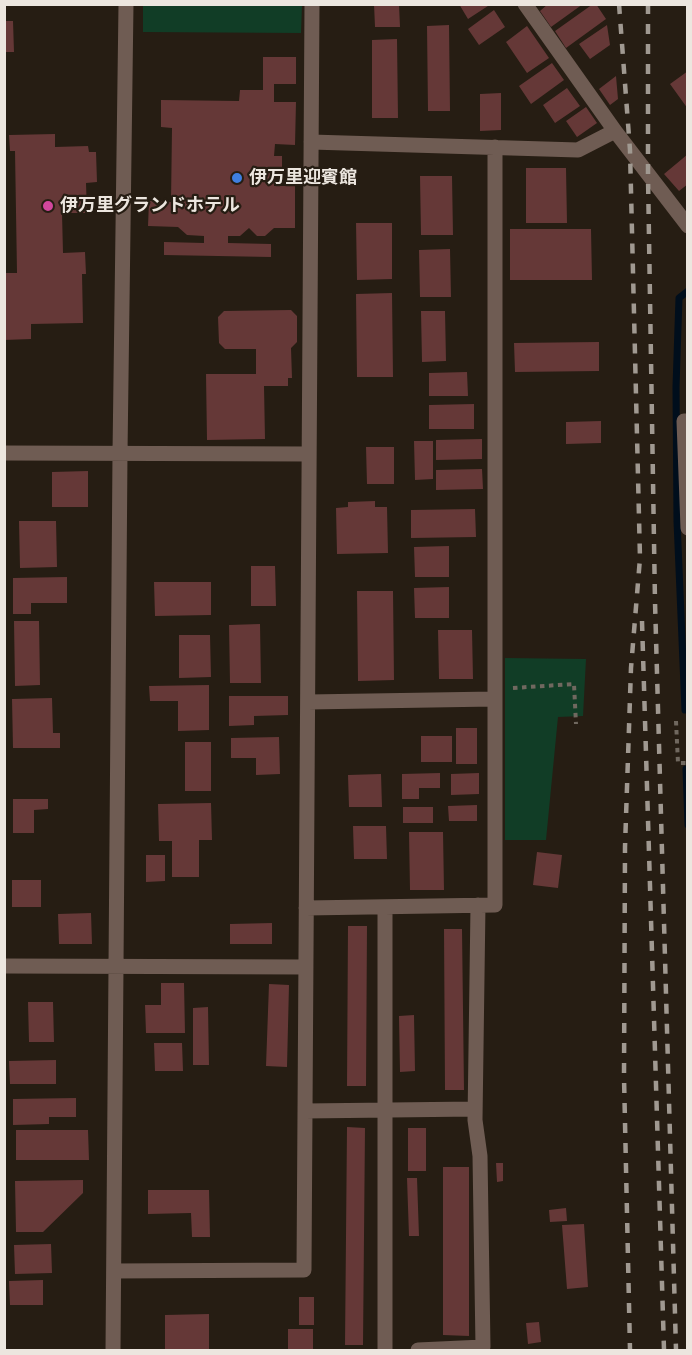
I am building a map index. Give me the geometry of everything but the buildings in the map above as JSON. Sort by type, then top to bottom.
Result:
[{"type":"street","points":[[113,1350],[126,4]]},
{"type":"street","points":[[114,1271],[304,1270],[312,4]]},
{"type":"street","points":[[525,4],[615,131],[687,226]]},
{"type":"street","points":[[311,142],[578,150],[615,131]]},
{"type":"street","points":[[306,909],[495,905],[495,147]]},
{"type":"street","points":[[687,421],[684,421],[687,528]]},
{"type":"street","points":[[4,453],[309,454]]},
{"type":"street","points":[[308,702],[494,699]]},
{"type":"street","points":[[417,1350],[483,1347],[480,1168],[475,1109],[478,906]]},
{"type":"street","points":[[385,907],[385,1350]]},
{"type":"street","points":[[4,966],[306,967]]},
{"type":"street","points":[[305,1111],[475,1109]]},
{"type":"path","points":[[494,699],[516,686],[574,684],[576,724]]},
{"type":"path","points":[[676,721],[678,763],[687,763]]},
{"type":"green space","points":[[143,5],[302,5],[301,33],[143,32]]},
{"type":"green space","points":[[505,658],[586,659],[583,716],[558,717],[546,840],[505,840]]},
{"type":"waterway","points":[[685,710],[677,521],[676,387],[679,298],[688,291]]},
{"type":"waterway","points":[[686,769],[688,825]]},
{"type":"railway","points":[[619,4],[630,150],[640,558],[631,668],[625,847],[624,1077],[630,1350]]},
{"type":"railway","points":[[648,4],[648,176],[655,602],[676,1350]]},
{"type":"railway","points":[[642,621],[664,1350]]},
{"type":"place","name":"伊万里迎賓館","points":[[237,178]]},
{"type":"place","name":"伊万里グランドホテル","points":[[48,206]]}]
